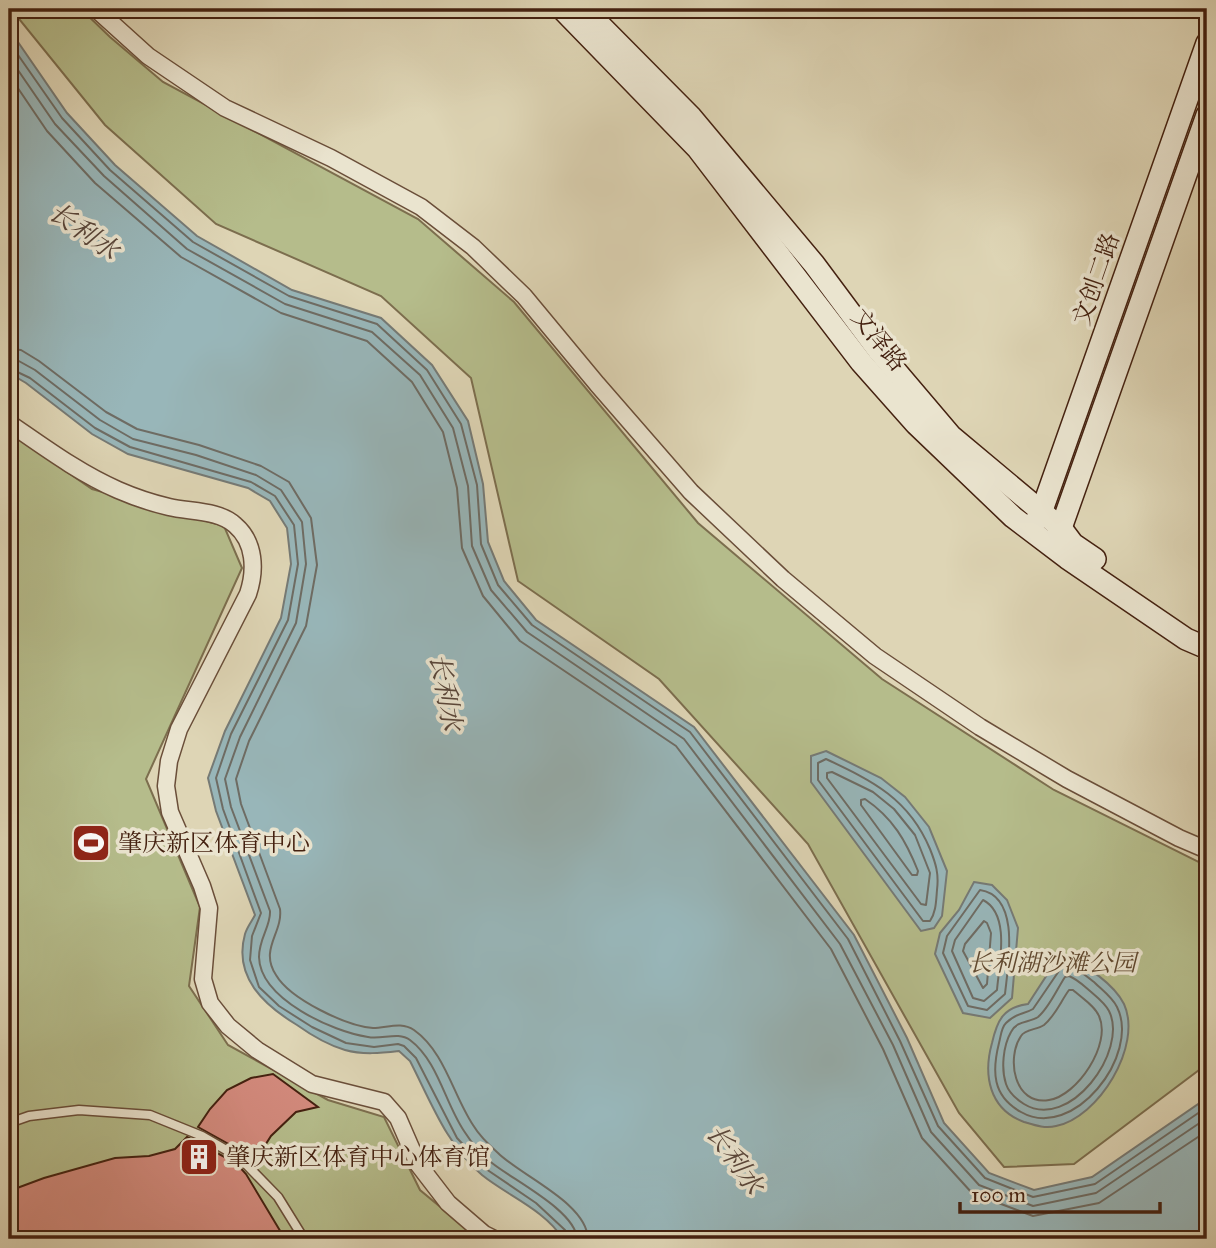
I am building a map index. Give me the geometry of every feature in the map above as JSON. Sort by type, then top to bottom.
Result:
[{"type":"street","points":[[96,9],[148,56],[225,108],[331,158],[421,207],[473,247],[524,296],[691,492],[783,579],[875,656],[980,727],[1067,779],[1207,850]]},
{"type":"street","name":"文泽路","points":[[562,9],[698,149],[861,362],[916,424],[1013,517],[1035,521]]},
{"type":"street","name":"文泽路","points":[[584,9],[691,117],[814,264],[878,350],[951,436],[1035,521],[1186,639],[1207,649]]},
{"type":"street","name":"文创二路","points":[[1035,521],[1205,57]]},
{"type":"street","name":"文创二路","points":[[1056,537],[1207,115]]},
{"type":"street","points":[[9,423],[77,470],[119,491],[167,506],[221,516],[235,524],[248,539],[254,578],[179,729],[169,761],[166,786],[170,812],[209,908],[203,979],[210,1003],[228,1026],[257,1050],[312,1084],[384,1102],[398,1118],[418,1164],[448,1203],[484,1234],[494,1239]]},
{"type":"street","name":"文泽路","points":[[1056,537],[1073,544],[1186,624],[1207,634]]},
{"type":"lane","points":[[9,1123],[29,1116],[79,1110],[150,1115],[202,1136],[240,1158],[278,1197],[304,1239]]},
{"type":"green space","name":"长利湖沙滩公园","points":[[11,9],[81,9],[163,82],[418,219],[514,302],[698,523],[882,679],[1054,790],[1207,866],[1207,1064],[1074,1164],[1004,1167],[959,1113],[808,844],[659,679],[518,581],[471,378],[381,296],[216,224],[105,125]]},
{"type":"green space","name":"肇庆新区体育中心","points":[[9,432],[92,489],[224,526],[242,568],[146,779],[200,907],[189,986],[228,1045],[328,1100],[384,1117],[420,1190],[479,1239],[9,1239]]},
{"type":"water","name":"长利水","points":[[9,29],[67,113],[115,165],[197,236],[292,290],[381,318],[432,365],[468,421],[483,484],[488,542],[504,581],[536,620],[694,727],[854,935],[907,1038],[944,1123],[989,1173],[1034,1190],[1092,1177],[1207,1098],[1207,1239],[563,1239],[546,1220],[492,1183],[470,1163],[440,1122],[410,1061],[399,1051],[365,1053],[339,1048],[308,1032],[263,999],[247,976],[243,964],[245,934],[255,915],[216,811],[208,778],[225,731],[281,618],[291,564],[287,528],[270,501],[248,488],[128,454],[92,434],[9,373]]},
{"type":"water","points":[[826,751],[881,778],[905,797],[929,827],[947,871],[942,916],[934,928],[921,931],[811,782],[811,756]]},
{"type":"water","points":[[974,882],[992,885],[1007,900],[1018,928],[1012,998],[990,1018],[963,1013],[935,954],[940,933],[959,910]]},
{"type":"water","points":[[1067,957],[1099,976],[1120,997],[1128,1021],[1127,1040],[1113,1078],[1087,1109],[1072,1120],[1056,1126],[1040,1126],[1012,1116],[996,1100],[989,1079],[989,1055],[1002,1016],[1013,1008],[1028,1004],[1058,958]]},
{"type":"building","points":[[273,1074],[318,1107],[296,1112],[271,1136],[254,1163],[243,1152],[198,1127],[227,1090],[251,1078]]},
{"type":"building","name":"肇庆新区体育中心体育馆","points":[[187,1137],[236,1163],[246,1174],[285,1239],[9,1239],[9,1191],[115,1158],[149,1156],[175,1149]]},
{"type":"place","name":"肇庆新区体育中心","points":[[91,843]]},
{"type":"place","name":"肇庆新区体育中心体育馆","points":[[199,1157]]}]
